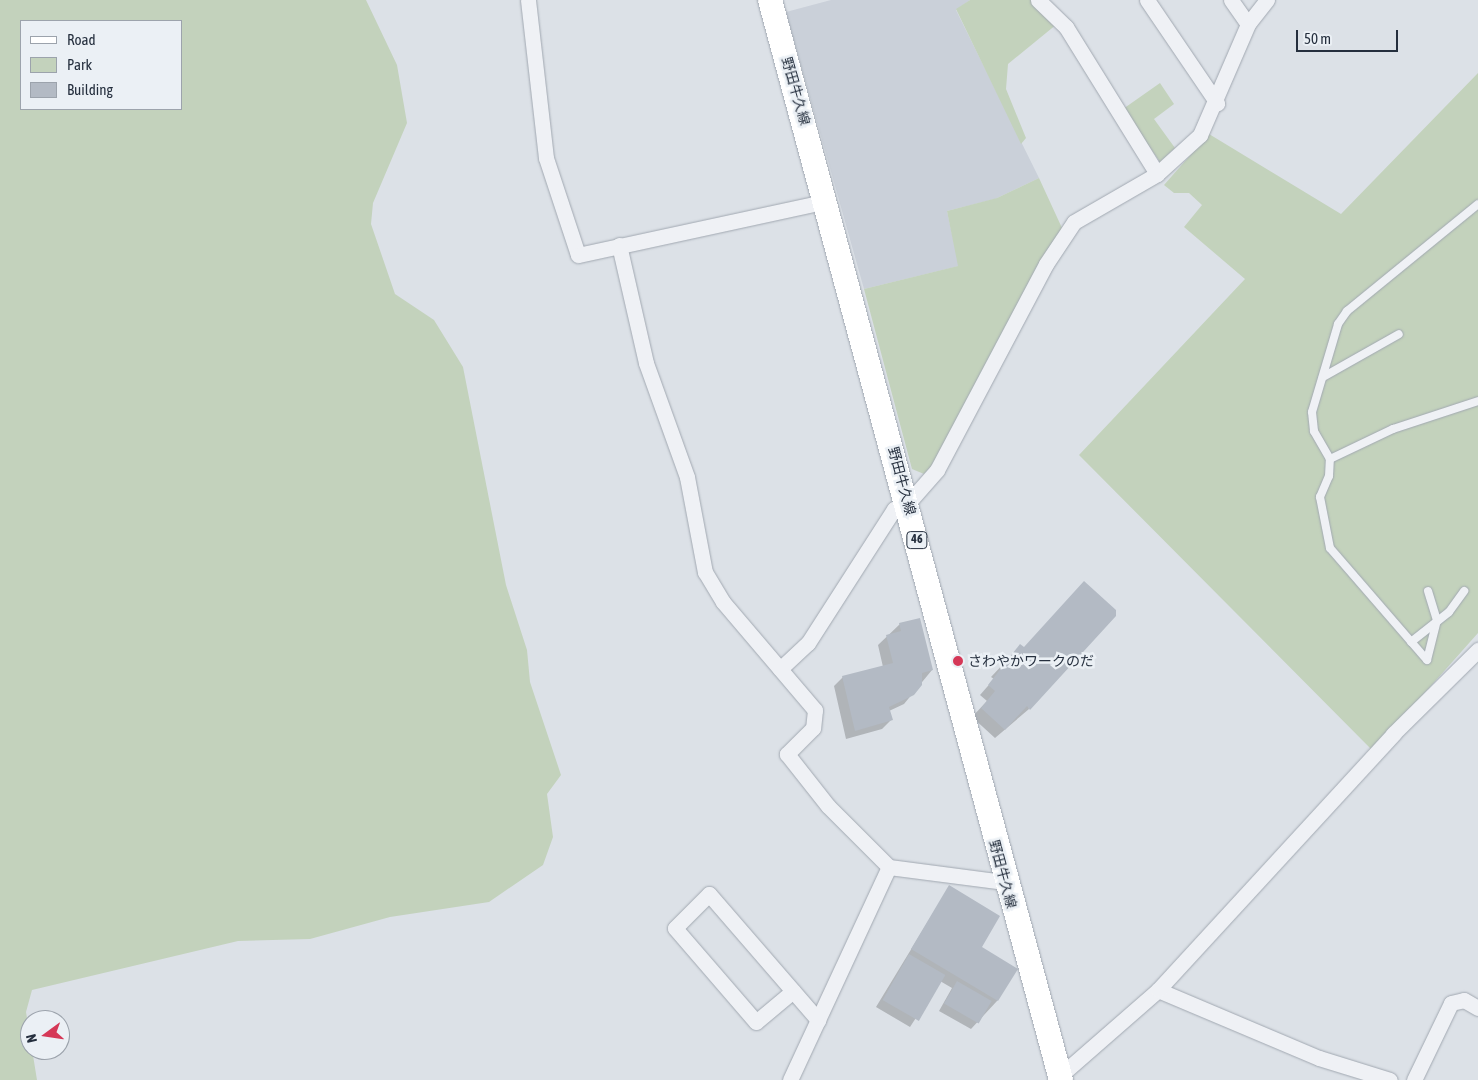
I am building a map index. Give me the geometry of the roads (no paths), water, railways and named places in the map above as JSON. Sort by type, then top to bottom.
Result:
[{"type":"main road","name":"野田牛久線","points":[[770,0],[908,503],[1004,882],[1058,1078]]},
{"type":"street","points":[[528,0],[546,158],[578,255],[826,201]]},
{"type":"street","points":[[1039,0],[1066,27],[1157,174]]},
{"type":"street","points":[[1148,0],[1217,103]]},
{"type":"street","points":[[1231,0],[1248,24]]},
{"type":"street","points":[[780,669],[808,643],[894,509],[908,503],[937,470],[1046,264],[1074,222],[1157,174],[1200,135],[1217,103],[1248,24],[1268,0]]},
{"type":"street","points":[[618,245],[646,363],[687,477],[705,572],[723,602],[815,710],[813,728],[787,754],[828,806],[889,867],[1004,882]]},
{"type":"street","points":[[1058,1078],[1158,990],[1393,734],[1478,650]]},
{"type":"street","points":[[790,1080],[889,867]]},
{"type":"street","points":[[792,991],[756,1022],[675,928],[709,894],[818,1020]]},
{"type":"street","points":[[1158,990],[1319,1058],[1390,1080]]},
{"type":"street","points":[[1414,1080],[1451,1004],[1464,1000],[1478,1008]]},
{"type":"lane","points":[[1428,591],[1437,620],[1428,660],[1330,548],[1320,497],[1330,459],[1311,421],[1338,324],[1347,311],[1478,204]]},
{"type":"lane","points":[[1323,377],[1399,334]]},
{"type":"lane","points":[[1330,459],[1393,429],[1478,401]]},
{"type":"lane","points":[[1411,642],[1437,620],[1464,591]]},
{"type":"place","name":"さわやかワークのだ","points":[[958,661]]}]
